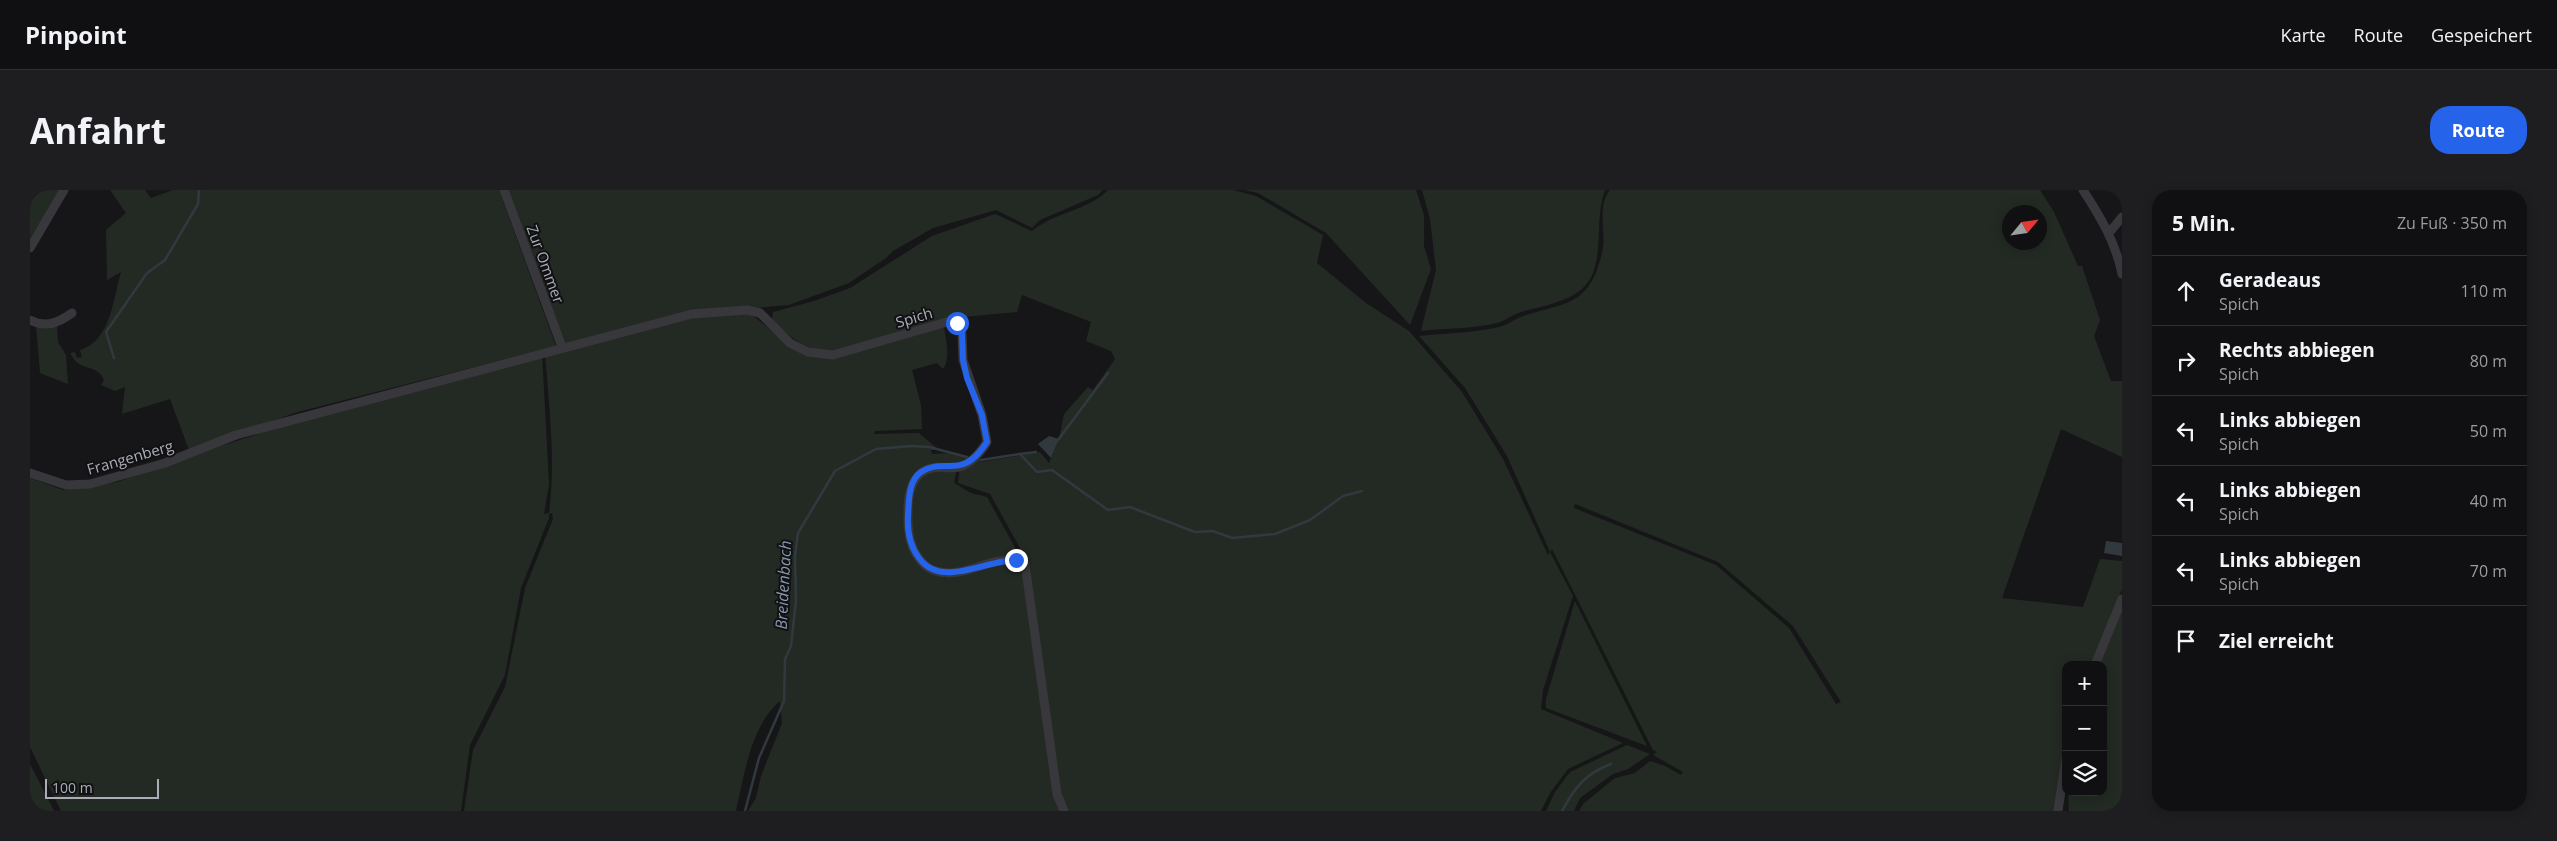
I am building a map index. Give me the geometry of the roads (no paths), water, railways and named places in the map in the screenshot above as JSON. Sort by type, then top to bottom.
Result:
[{"type":"street","points":[[30,248],[64,190]]},
{"type":"street","name":"Zur Ommer","points":[[504,190],[562,347]]},
{"type":"street","points":[[2083,190],[2109,233],[2118,254],[2122,274]]},
{"type":"street","points":[[2109,233],[2122,217]]},
{"type":"street","name":"Spich","points":[[562,347],[692,314],[747,310],[760,313],[790,343],[820,355],[832,355],[946,322],[957,323],[962,334],[965,369],[982,415],[987,442],[970,461],[959,467],[932,468],[920,472],[914,480],[909,493],[909,538],[923,563],[940,572],[955,572],[1003,560],[1016,560],[1026,563],[1028,568],[1029,599],[1057,794],[1064,811]]},
{"type":"street","points":[[30,320],[37,323],[56,324],[72,313]]},
{"type":"street","name":"Frangenberg","points":[[30,473],[66,485],[90,484],[165,463],[236,435],[562,347]]},
{"type":"street","points":[[2097,661],[2122,599]]},
{"type":"street","points":[[2058,811],[2062,784]]},
{"type":"waterway","points":[[114,358],[106,332],[147,273],[165,260],[198,204],[199,190]]},
{"type":"waterway","points":[[1058,440],[1108,373]]},
{"type":"waterway","name":"Breidenbach","points":[[745,811],[759,758],[784,701],[785,659],[791,646],[796,600],[795,556],[798,533],[835,471],[876,449],[911,446],[929,447],[967,457]]},
{"type":"waterway","points":[[1020,454],[1036,452]]},
{"type":"waterway","name":"Breidenbach","points":[[981,460],[1020,454],[1037,472],[1052,470],[1108,510],[1130,507],[1195,532],[1213,531],[1232,538],[1275,534],[1310,520],[1343,496],[1362,491]]},
{"type":"waterway","points":[[1562,811],[1576,788],[1587,777],[1611,764]]}]
